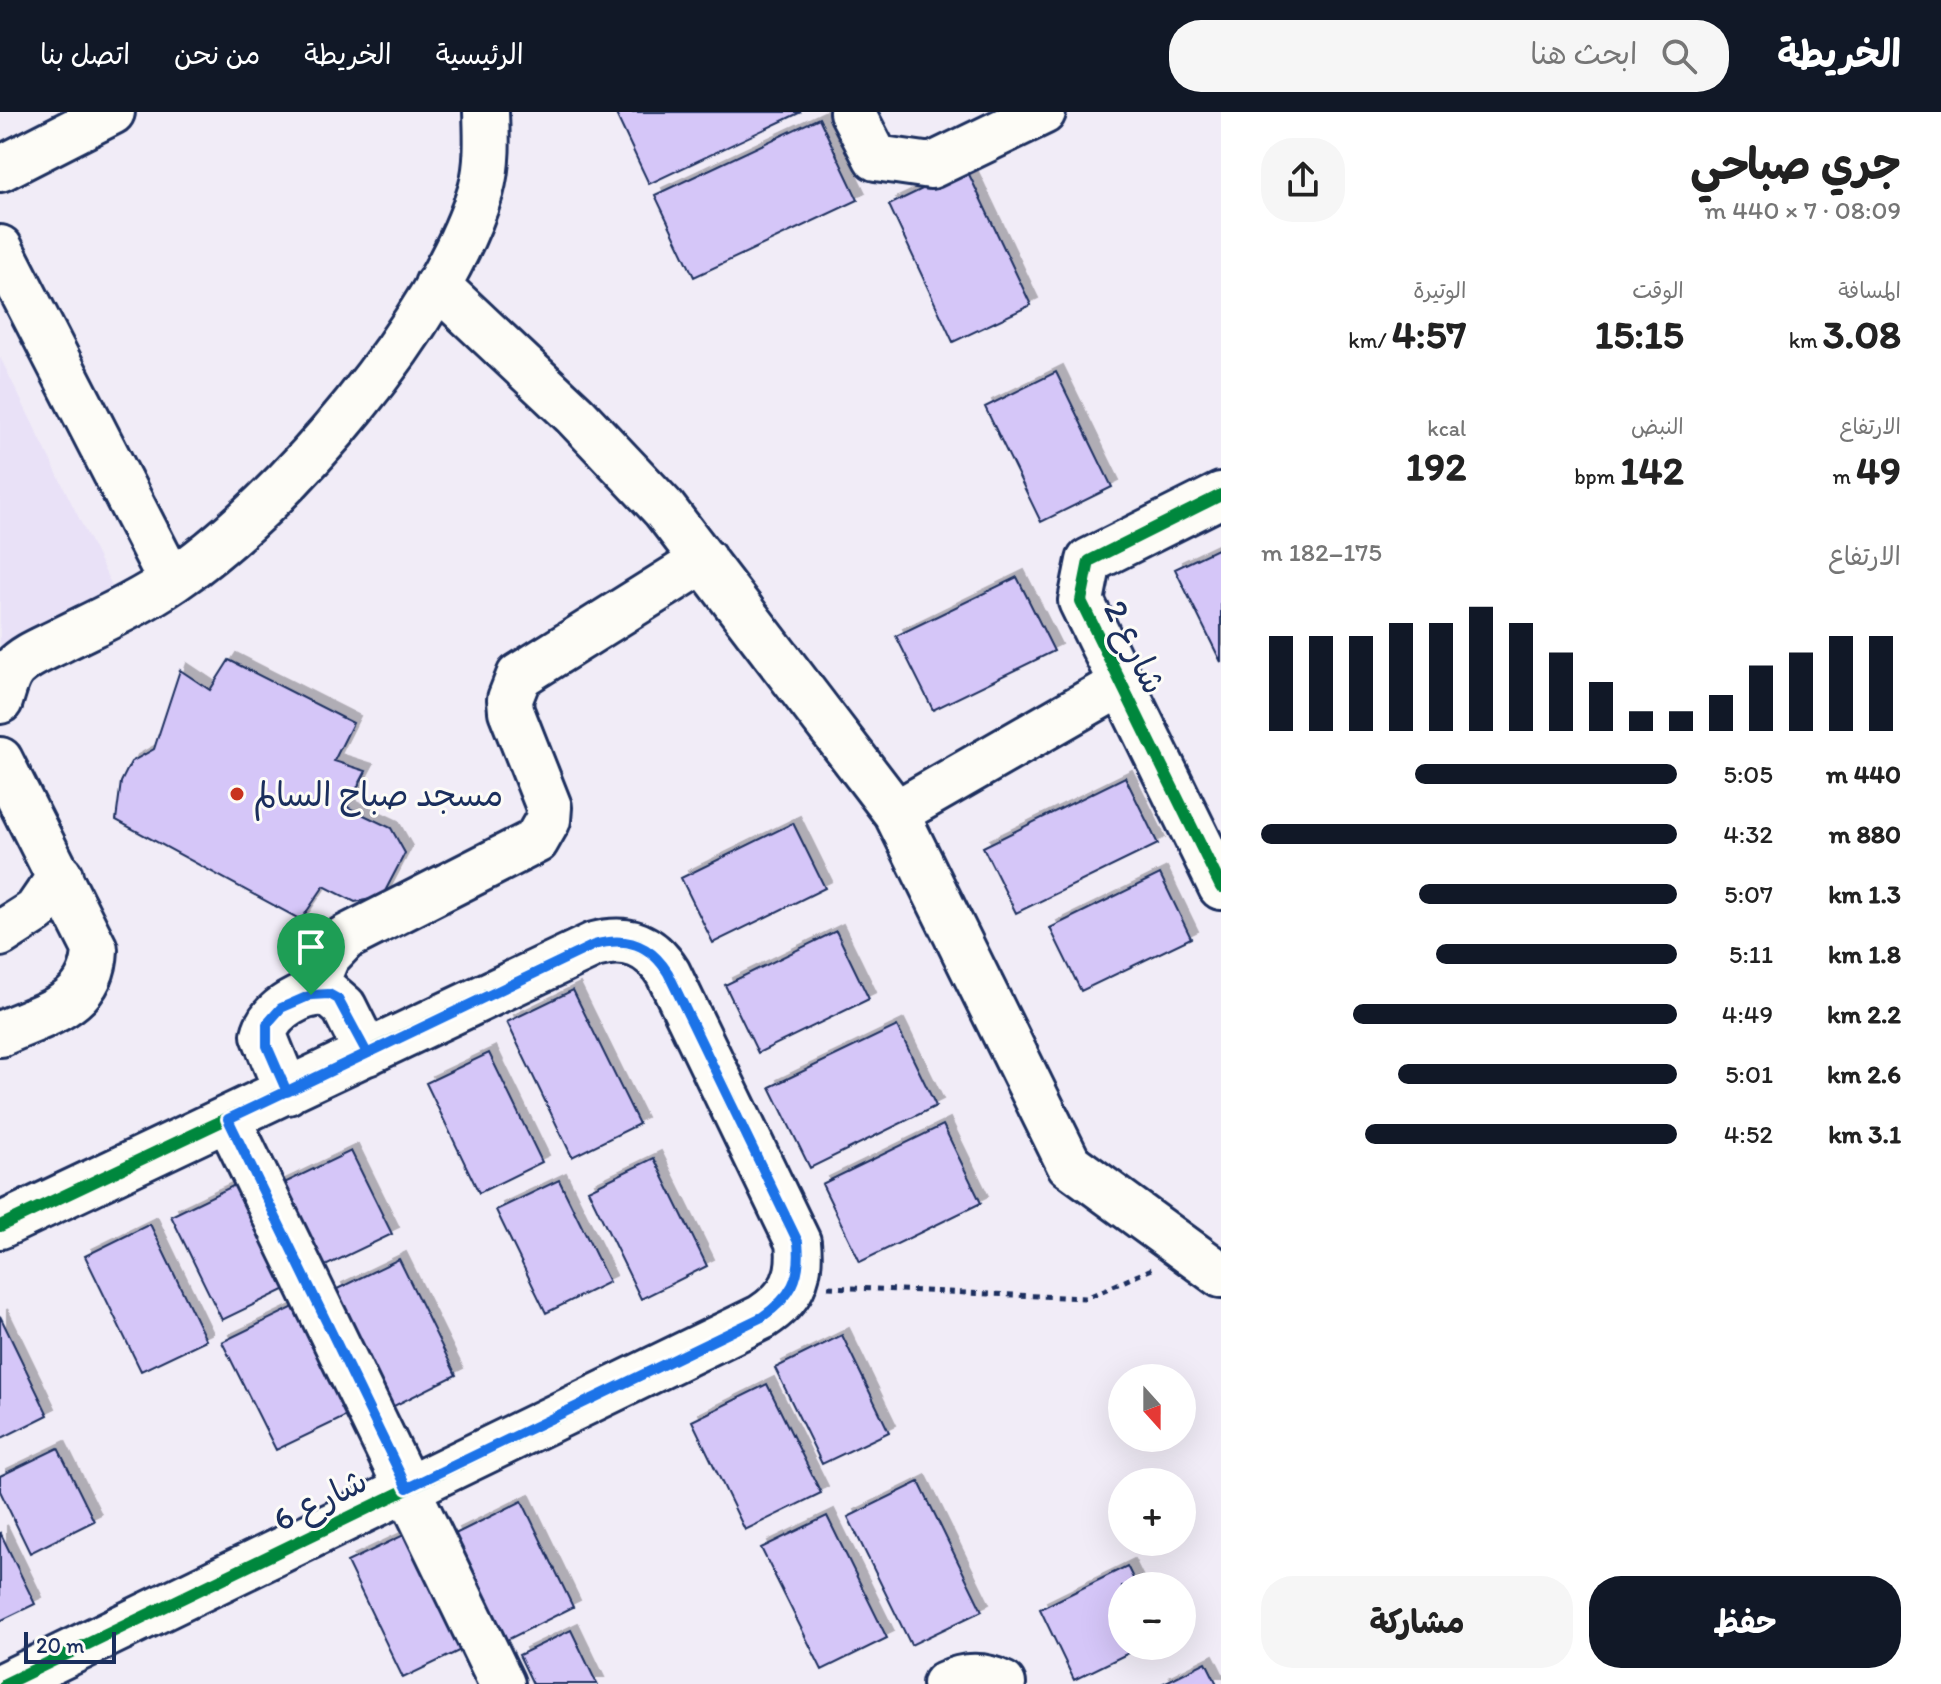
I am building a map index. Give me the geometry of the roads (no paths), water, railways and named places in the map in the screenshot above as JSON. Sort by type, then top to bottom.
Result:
[{"type":"street","points":[[0,169],[112,112]]},
{"type":"street","points":[[0,701],[9,675],[26,658],[171,581],[221,543],[273,495],[334,430],[389,358],[437,285],[467,226],[481,188],[488,149],[486,112]]},
{"type":"street","points":[[852,112],[876,158],[931,166],[1043,112]]},
{"type":"street","points":[[0,248],[171,581]]},
{"type":"street","points":[[437,285],[621,461],[704,560],[896,813],[1069,1164],[1211,1255]]},
{"type":"street","name":"شارع 2","points":[[1221,495],[1089,561],[1081,601],[1221,887]]},
{"type":"street","points":[[311,995],[327,957],[345,938],[536,841],[548,820],[549,807],[547,795],[511,711],[510,699],[519,676],[704,560]]},
{"type":"street","points":[[896,813],[1121,684]]},
{"type":"street","points":[[0,760],[17,831],[60,876],[95,949],[91,979],[80,994],[0,1034]]},
{"type":"street","points":[[0,934],[36,911],[60,876]]},
{"type":"street","name":"شارع 6","points":[[5,1684],[762,1317],[782,1304],[795,1285],[800,1264],[798,1242],[668,973],[645,947],[620,941],[594,945],[367,1053]]},
{"type":"street","points":[[0,1226],[287,1092],[367,1053],[338,999],[329,994],[311,995],[281,1008],[267,1024],[267,1046],[287,1092]]},
{"type":"street","points":[[228,1119],[502,1684]]},
{"type":"street","points":[[945,1684],[966,1676],[980,1676],[1003,1684]]},
{"type":"place","name":"مسجد صباح السالم","points":[[237,794]]}]
